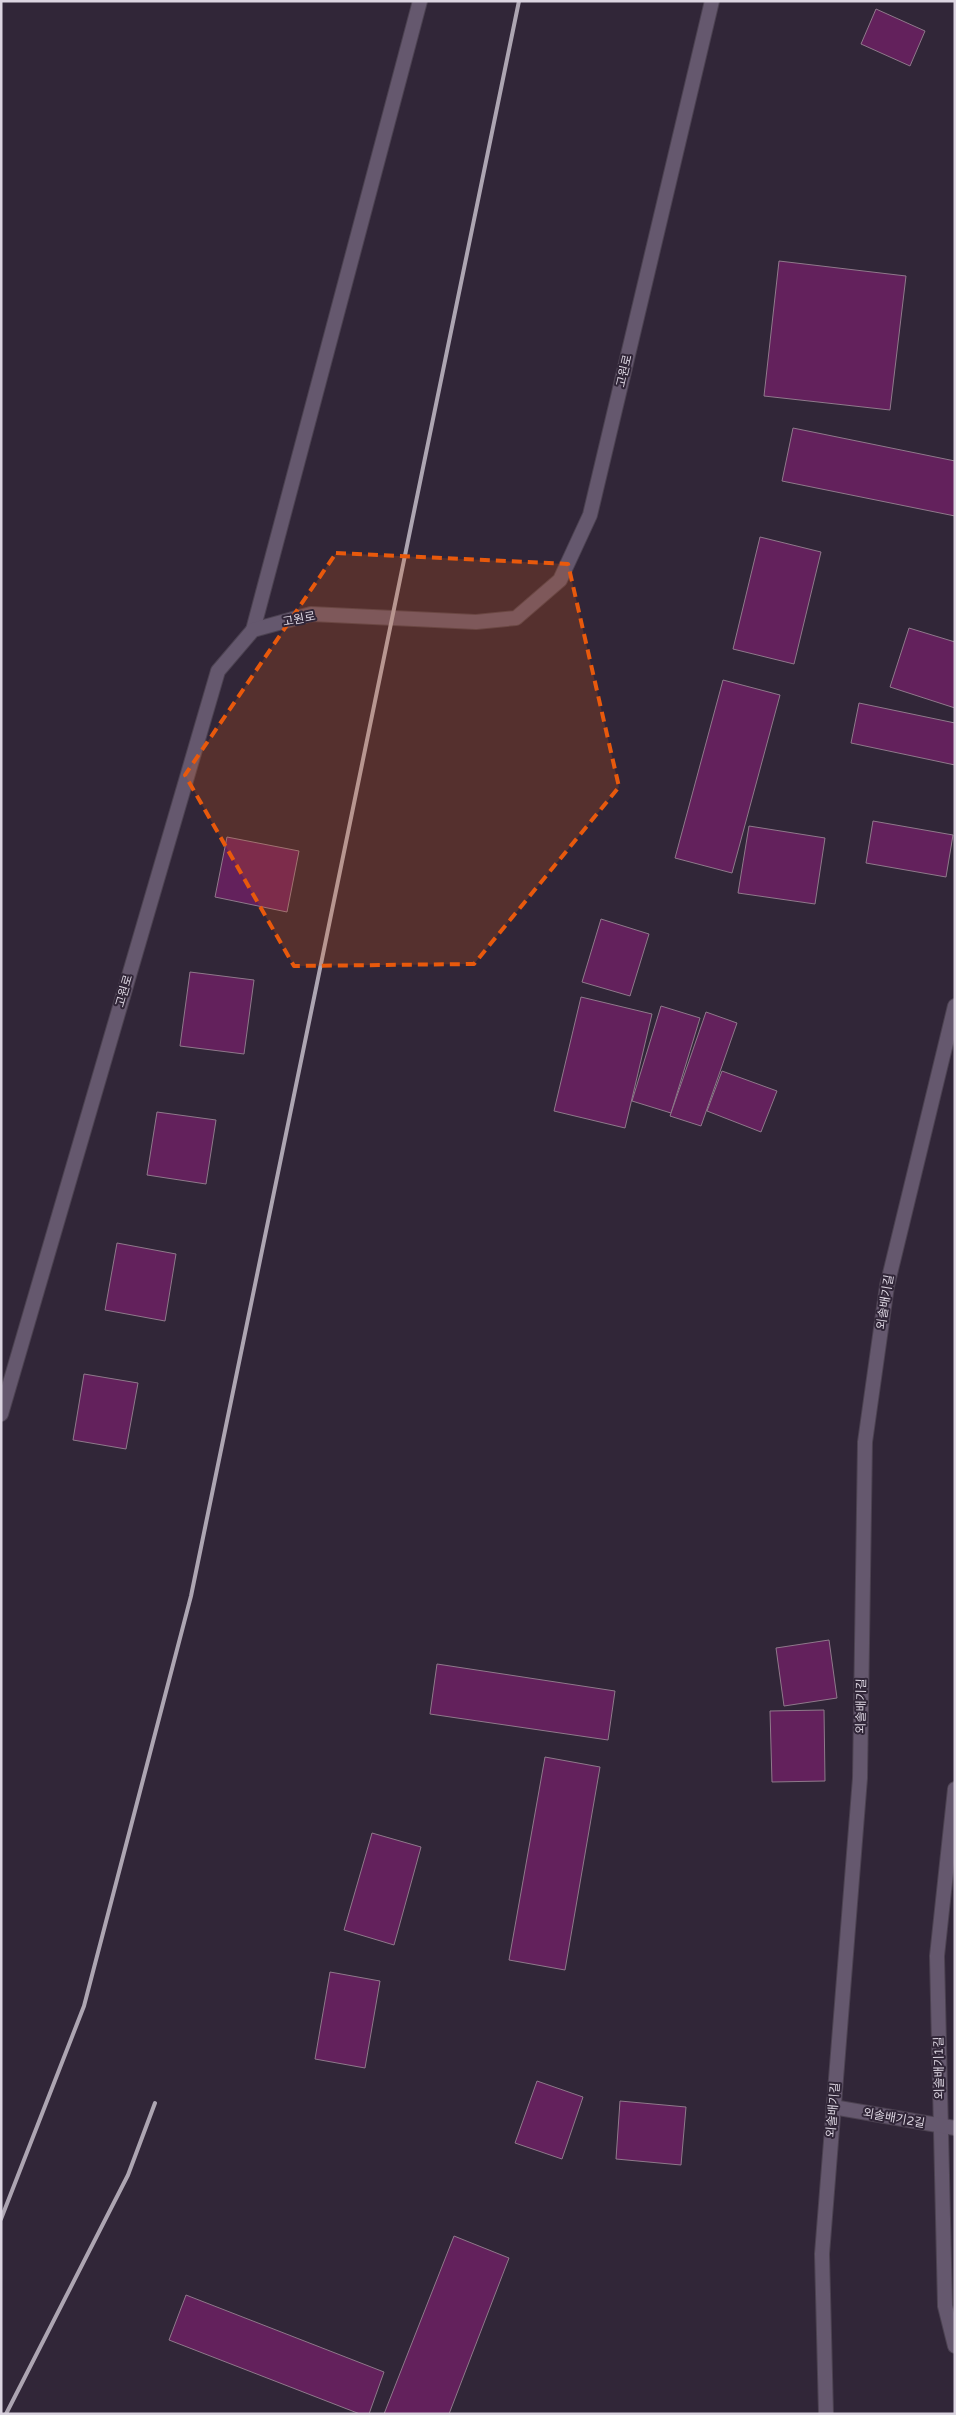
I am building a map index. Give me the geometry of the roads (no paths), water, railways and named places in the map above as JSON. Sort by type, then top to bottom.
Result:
[{"type":"street","points":[[253,630],[420,1]]},
{"type":"street","name":"고원로","points":[[1,1414],[218,671],[253,630],[311,614],[476,622],[516,618],[560,580],[590,515],[712,1]]},
{"type":"street","name":"외솔배기길","points":[[826,2414],[822,2254],[860,1778],[865,1442],[887,1286],[955,1006]]},
{"type":"street","name":"외솔배기1길","points":[[955,1790],[937,1956],[945,2306],[955,2346]]},
{"type":"street","name":"외솔배기2길","points":[[833,2107],[955,2128]]},
{"type":"railway","points":[[1,2219],[84,2006],[191,1596],[519,1]]},
{"type":"railway","points":[[6,2414],[128,2175],[155,2103]]}]
